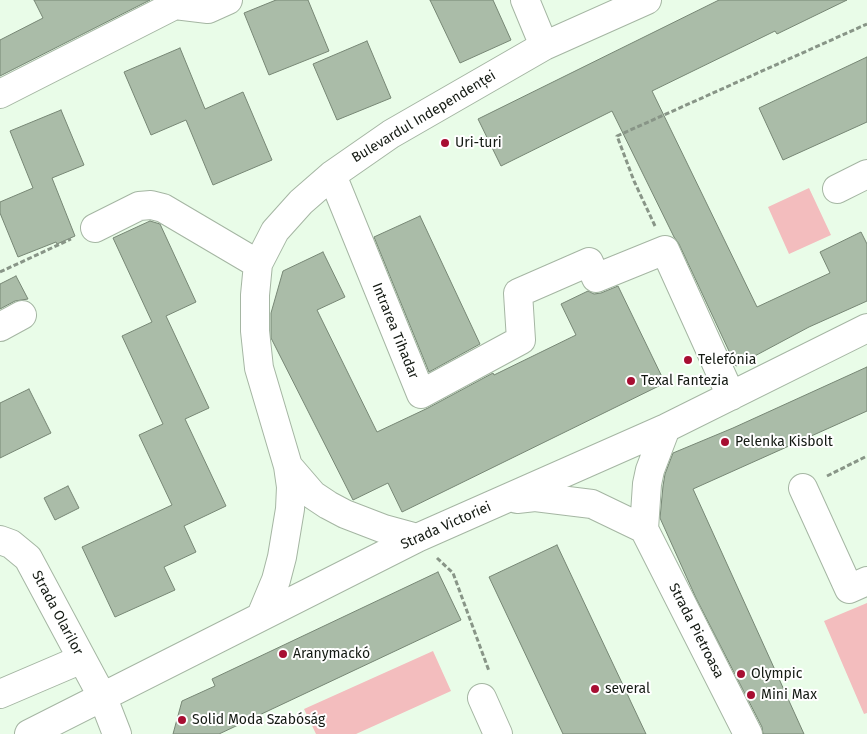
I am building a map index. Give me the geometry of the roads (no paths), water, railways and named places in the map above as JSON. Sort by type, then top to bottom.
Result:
[{"type":"street","points":[[0,94],[175,5],[208,9],[228,0]]},
{"type":"street","points":[[525,0],[544,46]]},
{"type":"street","name":"Bulevardul Independenței","points":[[261,616],[276,580],[287,534],[290,494],[288,466],[259,368],[255,331],[255,295],[258,264],[275,231],[287,216],[332,175],[391,134],[544,46],[647,0]]},
{"type":"street","points":[[837,189],[867,174]]},
{"type":"street","name":"Intrarea Tihadar","points":[[332,175],[421,394],[521,340],[518,293],[589,262],[596,278],[665,250],[731,396]]},
{"type":"street","points":[[95,228],[139,206],[151,205],[163,208],[258,264]]},
{"type":"street","name":"Strada Victoriei","points":[[29,734],[418,538],[666,428],[867,328]]},
{"type":"street","points":[[504,500],[535,497],[592,504],[644,529],[647,484],[650,470],[666,428]]},
{"type":"street","name":"Bulevardul Independenței","points":[[288,466],[313,495],[328,505],[384,530],[418,538]]},
{"type":"street","points":[[803,488],[849,589],[867,581]]},
{"type":"street","name":"Strada Pietroasa","points":[[644,529],[748,734]]},
{"type":"street","name":"Strada Olarilor","points":[[6,542],[28,558],[102,698],[117,734]]},
{"type":"street","points":[[0,694],[82,659]]},
{"type":"street","points":[[482,698],[498,734]]},
{"type":"place","name":"Uri-turi","points":[[445,143]]},
{"type":"place","name":"Telefónia","points":[[688,360]]},
{"type":"place","name":"Texal Fantezia","points":[[631,381]]},
{"type":"place","name":"Pelenka Kisbolt","points":[[725,442]]},
{"type":"place","name":"Aranymackó","points":[[283,654]]},
{"type":"place","name":"Olympic","points":[[741,674]]},
{"type":"place","name":"several","points":[[595,689]]},
{"type":"place","name":"Mini Max","points":[[751,695]]},
{"type":"place","name":"Solid Moda Szabóság","points":[[182,720]]}]
